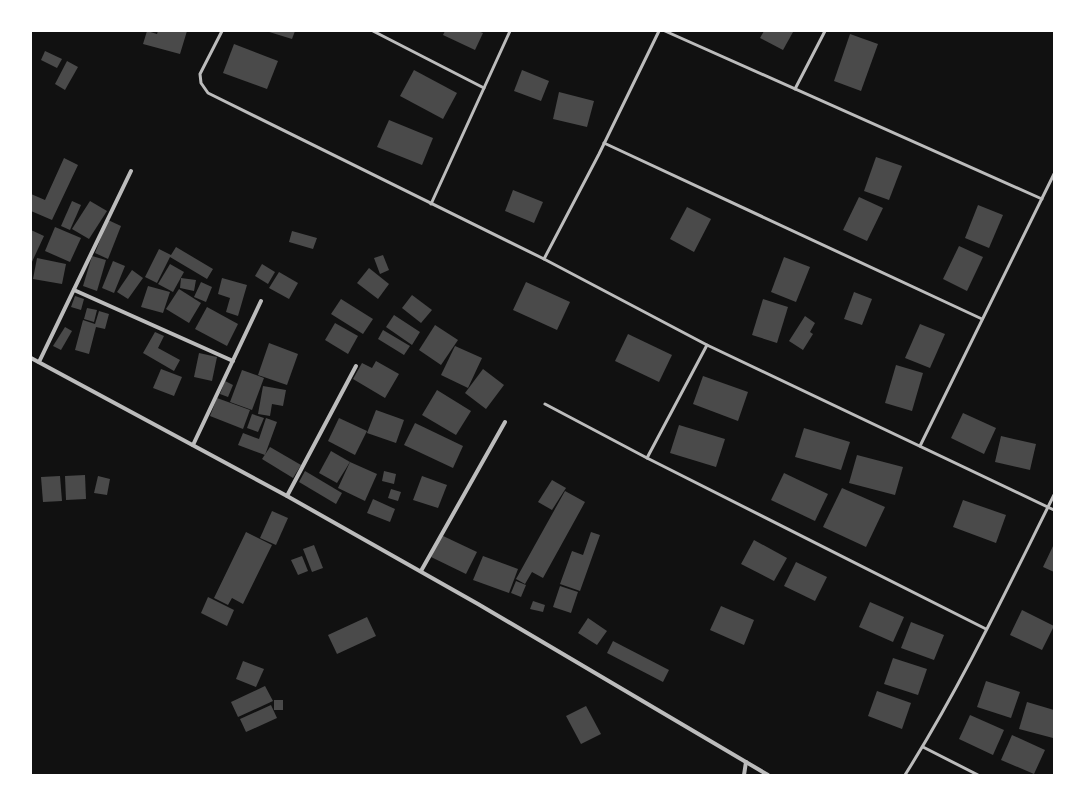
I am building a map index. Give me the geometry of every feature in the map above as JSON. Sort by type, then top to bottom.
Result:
[{"type":"street","points":[[39,362],[131,172]]},
{"type":"street","points":[[74,290],[233,361]]},
{"type":"street","points":[[193,445],[261,301]]},
{"type":"street","points":[[31,358],[287,496],[421,571],[768,775]]},
{"type":"street","points":[[287,496],[356,366]]},
{"type":"street","points":[[421,571],[504,422]]},
{"type":"street","points":[[744,775],[746,762]]},
{"type":"lane","points":[[222,31],[200,74],[201,83],[208,92],[544,259],[707,345],[1054,510]]},
{"type":"lane","points":[[373,31],[484,88]]},
{"type":"lane","points":[[431,204],[510,31]]},
{"type":"lane","points":[[544,259],[660,31]]},
{"type":"lane","points":[[665,31],[1042,199]]},
{"type":"lane","points":[[795,89],[825,31]]},
{"type":"lane","points":[[604,143],[982,319]]},
{"type":"lane","points":[[920,446],[1054,174]]},
{"type":"lane","points":[[647,458],[707,345]]},
{"type":"lane","points":[[545,404],[647,458],[986,629]]},
{"type":"lane","points":[[905,775],[922,747],[986,629],[1054,495]]},
{"type":"lane","points":[[922,747],[978,775]]},
{"type":"building","points":[[147,31],[157,34],[158,31],[187,31],[180,54],[143,44]]},
{"type":"building","points":[[266,31],[295,31],[292,39]]},
{"type":"building","points":[[445,31],[478,31],[483,33],[475,50],[443,35]]},
{"type":"building","points":[[764,31],[793,32],[783,50],[760,38]]},
{"type":"building","points":[[850,34],[878,44],[861,91],[834,81]]},
{"type":"building","points":[[234,44],[278,61],[267,89],[223,73]]},
{"type":"building","points":[[45,51],[62,59],[57,68],[41,60]]},
{"type":"building","points":[[67,61],[78,67],[65,90],[55,84]]},
{"type":"building","points":[[414,70],[457,93],[443,119],[400,96]]},
{"type":"building","points":[[522,70],[549,81],[541,101],[514,91]]},
{"type":"building","points":[[559,92],[594,101],[587,127],[553,119]]},
{"type":"building","points":[[389,120],[433,138],[422,165],[377,147]]},
{"type":"building","points":[[876,157],[902,166],[889,200],[864,191]]},
{"type":"building","points":[[64,158],[78,165],[52,220],[31,211],[31,194],[45,200]]},
{"type":"building","points":[[513,190],[543,202],[534,223],[505,211]]},
{"type":"building","points":[[859,197],[883,208],[867,241],[843,230]]},
{"type":"building","points":[[72,201],[81,205],[70,230],[61,226]]},
{"type":"building","points":[[90,201],[107,211],[89,239],[72,229]]},
{"type":"building","points":[[978,205],[1003,215],[989,248],[965,238]]},
{"type":"building","points":[[687,207],[711,219],[694,252],[670,239]]},
{"type":"building","points":[[108,220],[121,226],[108,259],[95,253]]},
{"type":"building","points":[[55,227],[81,238],[70,262],[45,251]]},
{"type":"building","points":[[31,230],[44,236],[31,264]]},
{"type":"building","points":[[292,231],[317,238],[313,249],[289,242]]},
{"type":"building","points":[[959,246],[983,257],[967,291],[943,279]]},
{"type":"building","points":[[176,247],[213,269],[207,279],[170,257],[157,283],[145,277],[159,249],[171,255]]},
{"type":"building","points":[[383,255],[389,270],[380,274],[374,258]]},
{"type":"building","points":[[92,256],[106,260],[97,291],[83,286]]},
{"type":"building","points":[[784,257],[810,267],[796,302],[771,292]]},
{"type":"building","points":[[37,258],[66,264],[62,284],[33,279]]},
{"type":"building","points":[[113,261],[125,266],[114,293],[102,288]]},
{"type":"building","points":[[170,264],[184,272],[173,292],[158,284]]},
{"type":"building","points":[[262,264],[275,272],[268,284],[255,276]]},
{"type":"building","points":[[369,268],[389,284],[378,299],[357,283]]},
{"type":"building","points":[[132,270],[143,278],[128,299],[117,292]]},
{"type":"building","points":[[279,272],[298,283],[289,299],[269,288]]},
{"type":"building","points":[[181,278],[196,280],[194,291],[180,288]]},
{"type":"building","points":[[222,278],[247,285],[238,316],[226,312],[230,298],[218,294]]},
{"type":"building","points":[[201,282],[212,287],[206,302],[194,297]]},
{"type":"building","points":[[526,282],[570,302],[557,330],[513,310]]},
{"type":"building","points":[[148,286],[170,292],[163,313],[141,307]]},
{"type":"building","points":[[179,289],[201,303],[189,323],[166,309]]},
{"type":"building","points":[[854,292],[872,299],[862,325],[844,319]]},
{"type":"building","points":[[412,295],[432,310],[421,323],[402,308]]},
{"type":"building","points":[[75,296],[84,299],[81,310],[71,307]]},
{"type":"building","points":[[341,299],[373,319],[363,334],[331,314]]},
{"type":"building","points":[[763,299],[788,307],[777,343],[752,335]]},
{"type":"building","points":[[207,307],[238,324],[227,346],[195,329]]},
{"type":"building","points":[[87,308],[97,310],[94,322],[84,319]]},
{"type":"building","points":[[99,311],[109,314],[105,329],[96,327],[89,354],[75,350],[83,320],[95,324]]},
{"type":"building","points":[[394,315],[420,332],[412,345],[386,327]]},
{"type":"building","points":[[805,316],[815,323],[810,332],[813,334],[803,350],[789,341]]},
{"type":"building","points":[[335,323],[358,336],[348,354],[325,340]]},
{"type":"building","points":[[920,324],[945,334],[930,368],[905,358]]},
{"type":"building","points":[[435,325],[458,340],[441,365],[419,350]]},
{"type":"building","points":[[65,327],[72,331],[61,350],[53,346]]},
{"type":"building","points":[[383,330],[410,346],[404,355],[378,339]]},
{"type":"building","points":[[155,332],[164,336],[158,348],[180,360],[174,371],[143,353]]},
{"type":"building","points":[[628,334],[672,355],[659,382],[615,361]]},
{"type":"building","points":[[269,343],[298,354],[287,385],[258,375]]},
{"type":"building","points":[[455,346],[482,358],[468,388],[441,375]]},
{"type":"building","points":[[199,353],[217,357],[212,381],[194,377]]},
{"type":"building","points":[[376,361],[399,374],[385,398],[353,379],[362,363],[372,368]]},
{"type":"building","points":[[896,365],[923,373],[912,411],[885,403]]},
{"type":"building","points":[[161,369],[182,377],[174,396],[153,388]]},
{"type":"building","points":[[483,369],[504,385],[486,409],[465,393]]},
{"type":"building","points":[[242,370],[264,378],[252,410],[230,402]]},
{"type":"building","points":[[703,376],[748,392],[738,421],[693,404]]},
{"type":"building","points":[[225,381],[233,385],[228,397],[220,394]]},
{"type":"building","points":[[263,386],[286,390],[283,406],[272,404],[270,416],[258,414]]},
{"type":"building","points":[[437,390],[471,411],[456,435],[422,415]]},
{"type":"building","points":[[217,398],[250,410],[243,429],[210,416]]},
{"type":"building","points":[[376,410],[404,420],[396,443],[367,433]]},
{"type":"building","points":[[963,413],[996,428],[984,454],[951,438]]},
{"type":"building","points":[[252,414],[264,418],[258,432],[247,428]]},
{"type":"building","points":[[266,418],[277,422],[265,455],[238,445],[243,433],[259,439]]},
{"type":"building","points":[[339,418],[367,431],[355,455],[328,441]]},
{"type":"building","points":[[415,423],[463,446],[453,468],[404,445]]},
{"type":"building","points":[[679,425],[725,439],[716,467],[670,453]]},
{"type":"building","points":[[804,428],[850,442],[841,470],[795,457]]},
{"type":"building","points":[[1001,436],[1036,444],[1030,470],[995,462]]},
{"type":"building","points":[[270,447],[301,465],[293,478],[262,459]]},
{"type":"building","points":[[331,451],[350,462],[337,483],[319,473]]},
{"type":"building","points":[[857,455],[903,467],[895,495],[849,483]]},
{"type":"building","points":[[350,462],[377,474],[365,501],[338,488]]},
{"type":"building","points":[[305,471],[342,493],[336,504],[299,482]]},
{"type":"building","points":[[384,471],[396,474],[394,484],[382,481]]},
{"type":"building","points":[[784,473],[828,494],[815,521],[771,500]]},
{"type":"building","points":[[85,475],[86,499],[66,500],[65,476]]},
{"type":"building","points":[[60,476],[62,501],[43,502],[41,477]]},
{"type":"building","points":[[98,476],[110,479],[107,495],[94,493]]},
{"type":"building","points":[[422,476],[447,485],[438,508],[413,500]]},
{"type":"building","points":[[552,480],[566,488],[552,510],[538,502]]},
{"type":"building","points":[[842,488],[885,507],[866,547],[823,527]]},
{"type":"building","points":[[391,489],[401,492],[398,501],[388,498]]},
{"type":"building","points":[[565,491],[585,502],[543,578],[532,572],[525,584],[516,579]]},
{"type":"building","points":[[373,499],[395,509],[390,522],[367,513]]},
{"type":"building","points":[[963,500],[1006,515],[996,543],[953,527]]},
{"type":"building","points":[[272,511],[288,518],[276,545],[260,538]]},
{"type":"building","points":[[246,532],[272,545],[243,604],[232,598],[228,605],[214,598]]},
{"type":"building","points":[[591,532],[600,535],[580,591],[560,584],[572,551],[583,555]]},
{"type":"building","points":[[441,535],[477,552],[466,574],[431,557]]},
{"type":"building","points":[[754,540],[787,558],[774,581],[741,564]]},
{"type":"building","points":[[1054,544],[1054,572],[1043,567]]},
{"type":"building","points":[[314,545],[323,568],[312,572],[303,549]]},
{"type":"building","points":[[302,556],[308,571],[298,575],[291,560]]},
{"type":"building","points":[[483,556],[518,569],[509,593],[473,580]]},
{"type":"building","points":[[796,562],[827,577],[815,601],[784,586]]},
{"type":"building","points":[[516,581],[526,585],[521,597],[511,593]]},
{"type":"building","points":[[560,586],[578,592],[571,613],[553,607]]},
{"type":"building","points":[[208,597],[234,610],[227,626],[201,613]]},
{"type":"building","points":[[533,601],[545,605],[543,612],[530,609]]},
{"type":"building","points":[[870,602],[904,617],[893,642],[859,627]]},
{"type":"building","points":[[721,606],[754,620],[744,645],[710,630]]},
{"type":"building","points":[[1022,610],[1054,626],[1042,650],[1010,635]]},
{"type":"building","points":[[367,617],[376,636],[337,654],[328,635]]},
{"type":"building","points":[[588,618],[607,631],[597,645],[578,633]]},
{"type":"building","points":[[911,622],[944,635],[934,660],[901,648]]},
{"type":"building","points":[[613,641],[669,670],[663,682],[607,653]]},
{"type":"building","points":[[893,658],[927,669],[918,695],[884,684]]},
{"type":"building","points":[[243,661],[264,669],[256,687],[236,679]]},
{"type":"building","points":[[986,681],[1020,692],[1011,718],[977,707]]},
{"type":"building","points":[[265,686],[273,701],[238,717],[231,702]]},
{"type":"building","points":[[877,691],[911,703],[902,729],[868,716]]},
{"type":"building","points":[[274,700],[283,700],[283,710],[274,710]]},
{"type":"building","points":[[1027,702],[1054,710],[1053,738],[1019,729]]},
{"type":"building","points":[[271,705],[277,718],[246,732],[240,719]]},
{"type":"building","points":[[586,706],[601,734],[581,744],[566,716]]},
{"type":"building","points":[[970,715],[1004,730],[993,755],[959,739]]},
{"type":"building","points":[[1012,735],[1045,750],[1034,774],[1001,760]]}]
